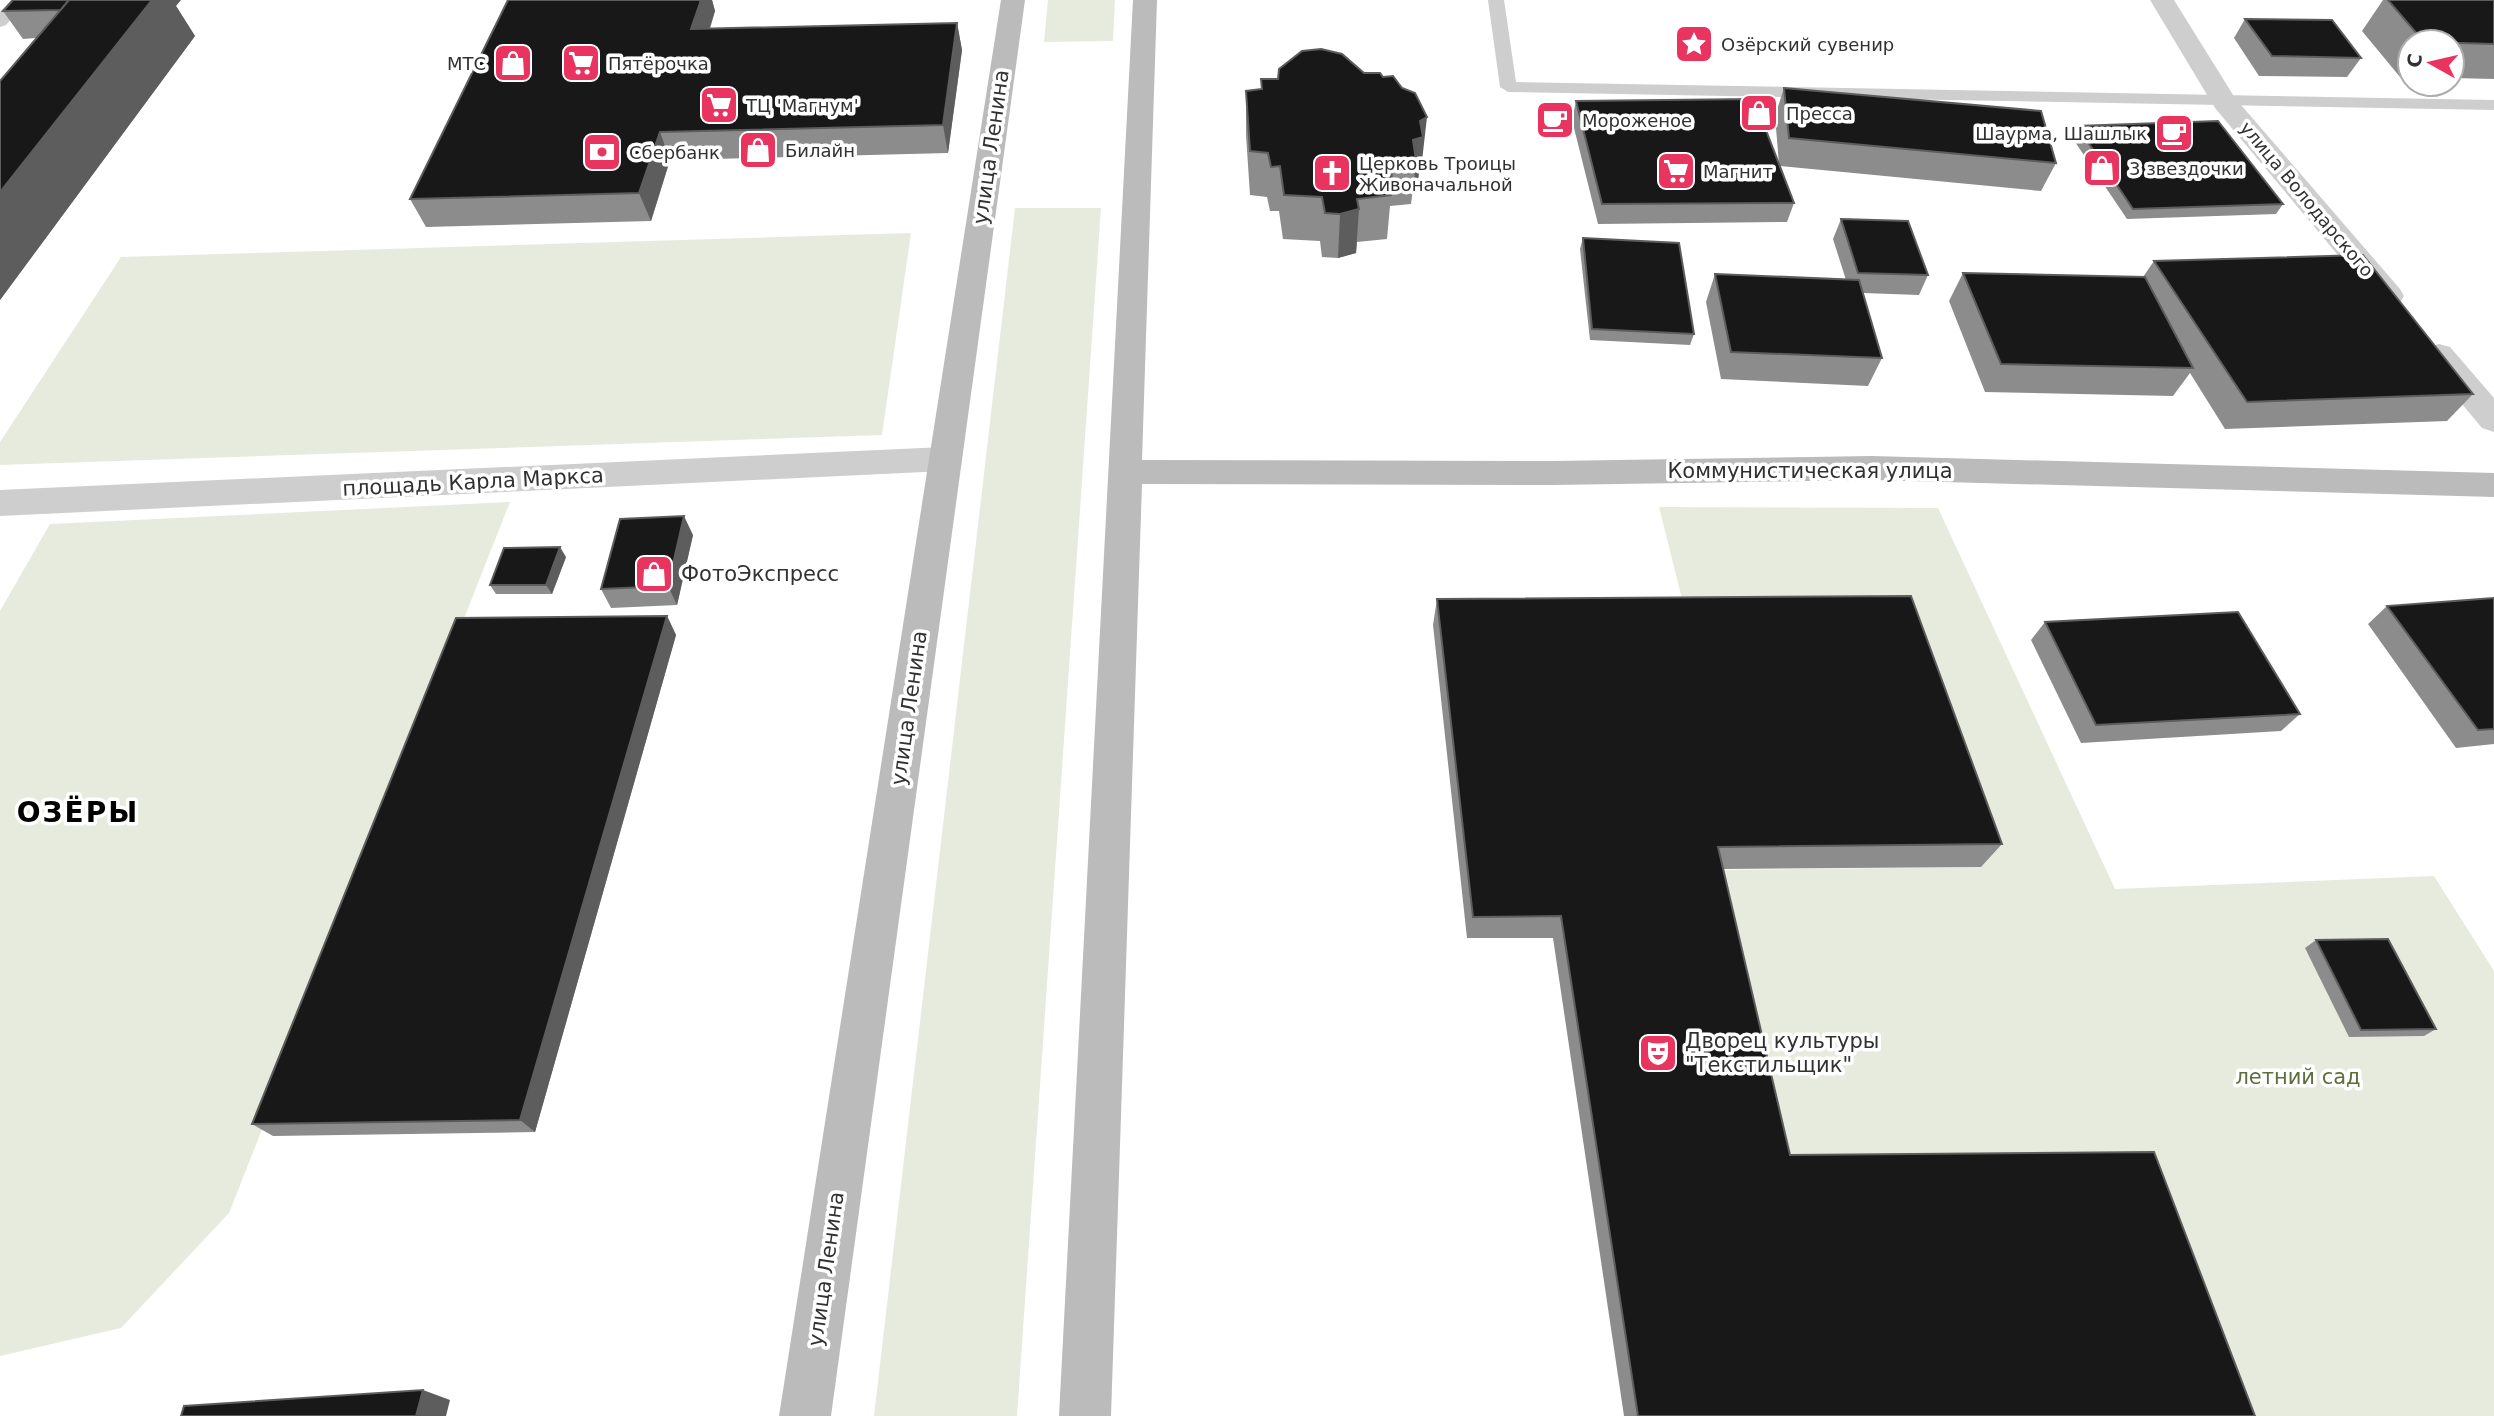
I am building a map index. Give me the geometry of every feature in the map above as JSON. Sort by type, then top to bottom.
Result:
[{"type":"main road","name":"улица Ленина","points":[[805,1416],[1013,0]]},
{"type":"main road","points":[[1085,1416],[1145,0]]},
{"type":"main road","name":"Коммунистическая улица","points":[[1125,472],[1553,472],[1872,468],[2494,485]]},
{"type":"street","name":"улица Володарского","points":[[2162,0],[2224,102],[2494,420]]},
{"type":"street","name":"площадь Карла Маркса","points":[[0,503],[946,459]]},
{"type":"lane","points":[[0,22],[19,0]]},
{"type":"lane","points":[[1496,0],[1508,87],[2494,105]]},
{"type":"green space","points":[[1048,0],[1115,0],[1113,41],[1044,42]]},
{"type":"green space","points":[[1015,208],[1101,208],[1017,1416],[874,1416]]},
{"type":"green space","points":[[911,233],[882,435],[0,465],[0,442],[121,257]]},
{"type":"green space","points":[[510,502],[229,1213],[121,1328],[0,1356],[0,611],[50,524]]},
{"type":"green space","name":"летний сад","points":[[1659,507],[1938,508],[2115,889],[2434,876],[2494,971],[2494,1416],[2217,1416],[1773,1172],[1705,870],[1981,867],[1688,623]]},
{"type":"building","points":[[13,0],[69,0],[61,10],[3,11]]},
{"type":"building","points":[[69,0],[152,0],[0,192],[0,81]]},
{"type":"building","name":"ТЦ 'Магнум'","points":[[508,0],[701,0],[691,29],[957,23],[943,125],[660,132],[639,193],[410,199]]},
{"type":"building","points":[[2388,0],[2494,0],[2494,44],[2466,43],[2466,28],[2412,28]]},
{"type":"building","points":[[2245,19],[2332,20],[2361,58],[2272,56]]},
{"type":"building","name":"Церковь Троицы Живоначальной","points":[[1321,49],[1342,54],[1364,73],[1393,76],[1402,88],[1415,93],[1427,117],[1420,121],[1423,137],[1413,140],[1416,160],[1392,163],[1391,195],[1357,199],[1359,209],[1340,214],[1325,213],[1322,197],[1284,195],[1280,166],[1271,167],[1268,153],[1250,151],[1246,91],[1262,89],[1261,79],[1278,79],[1279,69],[1302,51]]},
{"type":"building","points":[[1784,88],[2041,111],[2056,163],[1789,138]]},
{"type":"building","name":"Магнит","points":[[1754,99],[1794,203],[1602,204],[1576,101]]},
{"type":"building","points":[[2218,121],[2283,204],[2133,209],[2077,126]]},
{"type":"building","points":[[1841,219],[1908,221],[1928,275],[1858,273]]},
{"type":"building","points":[[1583,238],[1679,243],[1694,334],[1592,329]]},
{"type":"building","points":[[2363,255],[2473,394],[2247,402],[2154,261]]},
{"type":"building","points":[[1963,273],[2145,277],[2193,368],[2001,364]]},
{"type":"building","points":[[1715,274],[1859,280],[1882,358],[1731,352]]},
{"type":"building","points":[[684,516],[668,586],[601,589],[620,519]]},
{"type":"building","points":[[560,547],[546,585],[490,585],[504,548]]},
{"type":"building","name":"Дворец культуры \"Текстильщик\"","points":[[1911,596],[2002,844],[1718,847],[1790,1155],[2154,1152],[2255,1416],[1638,1416],[1561,916],[1473,917],[1437,599]]},
{"type":"building","points":[[2494,598],[2494,729],[2478,730],[2387,606]]},
{"type":"building","points":[[2238,612],[2300,714],[2096,725],[2045,622]]},
{"type":"building","points":[[667,616],[520,1120],[252,1124],[456,618]]},
{"type":"building","points":[[2388,939],[2436,1029],[2361,1030],[2316,940]]},
{"type":"building","points":[[423,1390],[416,1416],[181,1416],[184,1406]]},
{"type":"place","name":"Озёрский сувенир","points":[[1694,44]]},
{"type":"place","name":"МТС","points":[[513,63]]},
{"type":"place","name":"Пятёрочка","points":[[581,63]]},
{"type":"place","name":"ТЦ 'Магнум'","points":[[719,105]]},
{"type":"place","name":"Пресса","points":[[1759,113]]},
{"type":"place","name":"Мороженое","points":[[1555,120]]},
{"type":"place","name":"Шаурма, Шашлык","points":[[2174,133]]},
{"type":"place","name":"Билайн","points":[[758,150]]},
{"type":"place","name":"Сбербанк","points":[[602,152]]},
{"type":"place","name":"3 звездочки","points":[[2102,168]]},
{"type":"place","name":"Магнит","points":[[1676,171]]},
{"type":"place","name":"Церковь Троицы Живоначальной","points":[[1332,173]]},
{"type":"place","name":"ФотоЭкспресс","points":[[654,574]]},
{"type":"place","name":"Дворец культуры \"Текстильщик\"","points":[[1658,1053]]},
{"type":"district","name":"ОЗЁРЫ","points":[[78,812]]}]
